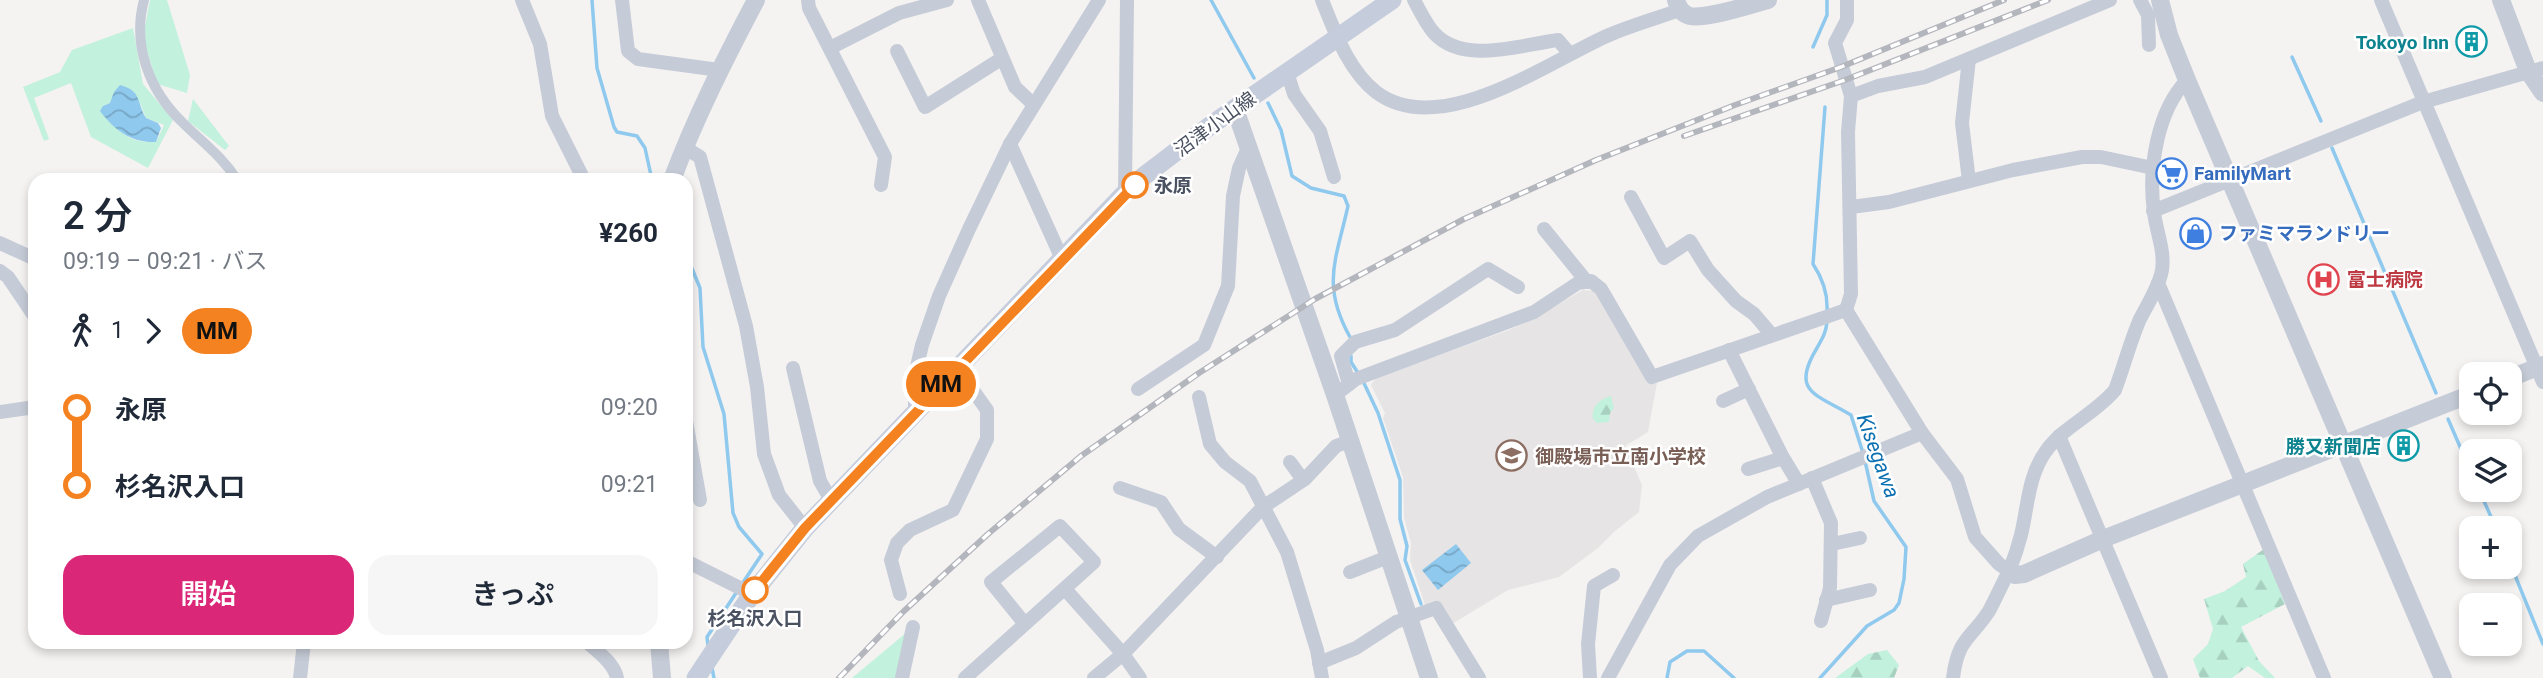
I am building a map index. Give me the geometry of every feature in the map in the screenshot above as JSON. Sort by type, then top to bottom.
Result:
[{"type":"main road","name":"沼津小山線","points":[[696,678],[752,594],[805,528],[1125,194],[1144,176],[1235,109],[1392,0]]},
{"type":"street","points":[[144,0],[139,34],[152,81],[168,107],[223,159],[232,173]]},
{"type":"street","points":[[522,0],[540,44],[552,116],[580,173]]},
{"type":"street","points":[[622,0],[628,51],[638,59],[719,70]]},
{"type":"street","points":[[675,173],[719,70],[756,0]]},
{"type":"street","points":[[808,0],[809,8],[885,157],[881,185]]},
{"type":"street","points":[[830,48],[899,13],[947,0]]},
{"type":"street","points":[[978,0],[1015,87],[1033,104]]},
{"type":"street","points":[[915,412],[915,375],[939,296],[1010,144],[1099,0]]},
{"type":"street","points":[[1125,194],[1127,0]]},
{"type":"street","points":[[1322,0],[1337,38],[1352,64],[1374,91],[1393,103],[1415,107],[1467,102],[1678,5],[1690,16],[1768,0]]},
{"type":"street","points":[[1414,0],[1433,32],[1451,47],[1469,51],[1558,40],[1570,54]]},
{"type":"street","points":[[1353,383],[1534,313],[1578,283],[1591,281],[1601,289],[1652,377],[1841,312],[1851,294],[1848,132],[1851,96],[1835,43],[1847,20],[1847,0]]},
{"type":"street","points":[[1851,96],[1878,86],[1925,77],[2110,0]]},
{"type":"street","points":[[2140,0],[2148,15],[2157,23],[2187,80],[2443,678]]},
{"type":"street","points":[[2149,45],[2157,23],[2160,0]]},
{"type":"street","points":[[2381,0],[2541,371],[2522,375]]},
{"type":"street","points":[[2501,0],[2536,70],[2543,93]]},
{"type":"street","points":[[897,51],[925,107],[1001,59]]},
{"type":"street","points":[[1969,59],[1962,123],[1969,181]]},
{"type":"street","points":[[2153,211],[2423,102],[2536,70]]},
{"type":"street","points":[[1287,72],[1294,94],[1320,131],[1334,177]]},
{"type":"street","points":[[1953,678],[1956,658],[1962,644],[1988,611],[2009,571],[2021,536],[2032,478],[2045,453],[2059,436],[2115,390],[2140,320],[2158,283],[2162,253],[2153,211],[2153,168],[2158,142],[2174,93],[2187,80]]},
{"type":"street","points":[[1235,109],[1248,149],[1353,383],[1350,441],[1429,678]]},
{"type":"street","points":[[1010,144],[1062,259]]},
{"type":"street","points":[[684,147],[700,157],[746,326],[757,387],[764,454],[779,495],[805,528]]},
{"type":"street","points":[[1138,389],[1204,345],[1228,286],[1233,196],[1239,168],[1248,149]]},
{"type":"street","points":[[1851,208],[1889,202],[2013,170],[2082,157],[2101,157],[2153,168]]},
{"type":"street","points":[[1631,197],[1664,258],[1690,242],[1708,270],[1735,301],[1754,314],[1772,335]]},
{"type":"street","points":[[1544,229],[1587,282]]},
{"type":"street","points":[[0,243],[28,256]]},
{"type":"street","points":[[1353,383],[1340,356],[1355,342],[1395,330],[1488,269],[1518,287]]},
{"type":"street","points":[[0,271],[28,306]]},
{"type":"street","points":[[2158,283],[2324,678]]},
{"type":"street","points":[[1841,312],[1922,433],[1957,479],[1975,537],[1982,547],[2015,575],[2024,574],[2103,539],[2459,399]]},
{"type":"street","points":[[1729,350],[1783,458],[1805,481],[1831,523],[1830,588],[1821,621]]},
{"type":"street","points":[[793,368],[820,481],[831,500]]},
{"type":"street","points":[[900,594],[891,560],[897,543],[910,530],[953,510],[988,439],[987,410],[955,370]]},
{"type":"street","points":[[1723,401],[1749,389]]},
{"type":"street","points":[[1199,397],[1210,444],[1225,462],[1250,481],[1287,552],[1320,670],[1395,622],[1436,608],[1479,678]]},
{"type":"street","points":[[0,412],[28,408]]},
{"type":"street","points":[[1608,678],[1670,565],[1698,536],[1767,497],[1922,433]]},
{"type":"street","points":[[2059,436],[2161,678]]},
{"type":"street","points":[[1094,678],[1122,654],[1263,507],[1303,480],[1336,446],[1350,441]]},
{"type":"street","points":[[1748,468],[1783,458]]},
{"type":"street","points":[[693,460],[700,500]]},
{"type":"street","points":[[1290,462],[1303,480]]},
{"type":"street","points":[[1120,488],[1161,502],[1180,528],[1217,557]]},
{"type":"street","points":[[965,678],[1026,624],[1065,589],[1094,562],[1060,526],[991,582],[1026,624]]},
{"type":"street","points":[[1832,544],[1860,538]]},
{"type":"street","points":[[1350,572],[1388,557]]},
{"type":"street","points":[[693,564],[752,594]]},
{"type":"street","points":[[1590,678],[1588,644],[1594,586],[1613,575]]},
{"type":"street","points":[[1065,589],[1140,678]]},
{"type":"street","points":[[1826,600],[1870,590]]},
{"type":"street","points":[[902,678],[913,627]]},
{"type":"street","points":[[300,678],[303,649]]},
{"type":"street","points":[[594,649],[605,659],[617,678]]},
{"type":"street","points":[[660,649],[662,678]]},
{"type":"shaded area","name":"御殿場市立南小学校","points":[[1583,290],[1594,291],[1600,297],[1657,383],[1648,432],[1625,446],[1642,485],[1639,512],[1559,577],[1508,590],[1452,624],[1439,601],[1425,605],[1410,560],[1411,543],[1404,518],[1403,477],[1383,418],[1385,413],[1371,385],[1376,378],[1509,330]]},
{"type":"green space","points":[[150,0],[167,0],[190,75],[187,93],[157,84],[143,37]]},
{"type":"green space","points":[[133,28],[143,84],[173,120],[148,168],[91,137],[71,83],[34,98],[49,139],[44,141],[23,87],[60,72],[72,50]],"holes":[[[110,103],[140,103],[146,118],[164,125],[156,142],[145,142],[124,134],[103,106]]]},
{"type":"green space","points":[[193,99],[229,146],[225,150],[188,121]]},
{"type":"green space","points":[[1611,396],[1614,408],[1609,422],[1597,423],[1593,419],[1595,407],[1600,401]]},
{"type":"green space","points":[[2264,549],[2285,604],[2241,627],[2259,661],[2275,678],[2265,678],[2248,666],[2232,678],[2200,678],[2193,659],[2208,644],[2213,629],[2204,599],[2225,591],[2246,577],[2243,564]]},
{"type":"green space","points":[[913,627],[900,678],[852,678]]},
{"type":"green space","points":[[1887,650],[1899,665],[1894,678],[1835,678],[1868,654]]},
{"type":"water","points":[[120,85],[132,90],[138,97],[146,118],[158,123],[161,128],[156,142],[132,138],[112,124],[100,111],[110,103]]},
{"type":"water","points":[[1456,544],[1471,563],[1438,590],[1422,570]]},
{"type":"waterway","points":[[592,0],[597,68],[614,127],[617,132],[637,136],[645,148],[650,173]]},
{"type":"waterway","points":[[1211,0],[1254,78]]},
{"type":"waterway","name":"Kisegawa","points":[[1813,47],[1827,15],[1827,0]]},
{"type":"waterway","points":[[2292,57],[2321,121]]},
{"type":"waterway","points":[[1268,103],[1281,130],[1292,176],[1311,188],[1344,196],[1348,206],[1336,257],[1333,287],[1341,319],[1350,337]]},
{"type":"waterway","name":"Kisegawa","points":[[1825,107],[1813,264],[1824,286],[1827,311]]},
{"type":"waterway","points":[[2332,148],[2436,393]]},
{"type":"waterway","points":[[693,271],[700,288],[703,347],[724,414],[733,513],[739,527],[762,554],[742,584]]},
{"type":"waterway","name":"Kisegawa","points":[[1827,322],[1824,336],[1809,363],[1807,383],[1818,396],[1851,415],[1863,453]]},
{"type":"waterway","points":[[1351,356],[1351,362],[1358,373]]},
{"type":"waterway","points":[[1362,379],[1378,413],[1400,480],[1400,519],[1407,546],[1405,560],[1421,604]]},
{"type":"waterway","points":[[2448,419],[2459,444]]},
{"type":"waterway","name":"Kisegawa","points":[[1820,678],[1867,626],[1894,610],[1899,603],[1904,579],[1906,547],[1874,501],[1865,461]]},
{"type":"waterway","points":[[2484,502],[2491,516]]},
{"type":"waterway","points":[[2517,579],[2543,644]]},
{"type":"waterway","points":[[708,646],[707,637],[738,590]]},
{"type":"waterway","name":"Kisegawa","points":[[1667,678],[1670,662],[1687,651],[1704,651],[1734,678]]},
{"type":"waterway","points":[[712,668],[714,678]]},
{"type":"railway","points":[[839,678],[904,611],[988,534],[1081,456],[1199,373],[1315,299],[1464,219],[1596,160],[1841,67],[2004,0]]},
{"type":"railway","points":[[1684,136],[1845,80],[2048,0]]},
{"type":"bus line","name":"MM","points":[[755,590],[805,528],[1135,185]]},
{"type":"place","name":"Tokoyo Inn","points":[[2472,42]]},
{"type":"place","name":"FamilyMart","points":[[2171,173]]},
{"type":"place","name":"永原","points":[[1135,185]]},
{"type":"place","name":"ファミマランドリー","points":[[2196,233]]},
{"type":"place","name":"富士病院","points":[[2324,279]]},
{"type":"place","name":"勝又新聞店","points":[[2404,446]]},
{"type":"place","name":"御殿場市立南小学校","points":[[1512,456]]},
{"type":"place","name":"杉名沢入口","points":[[755,590]]}]
